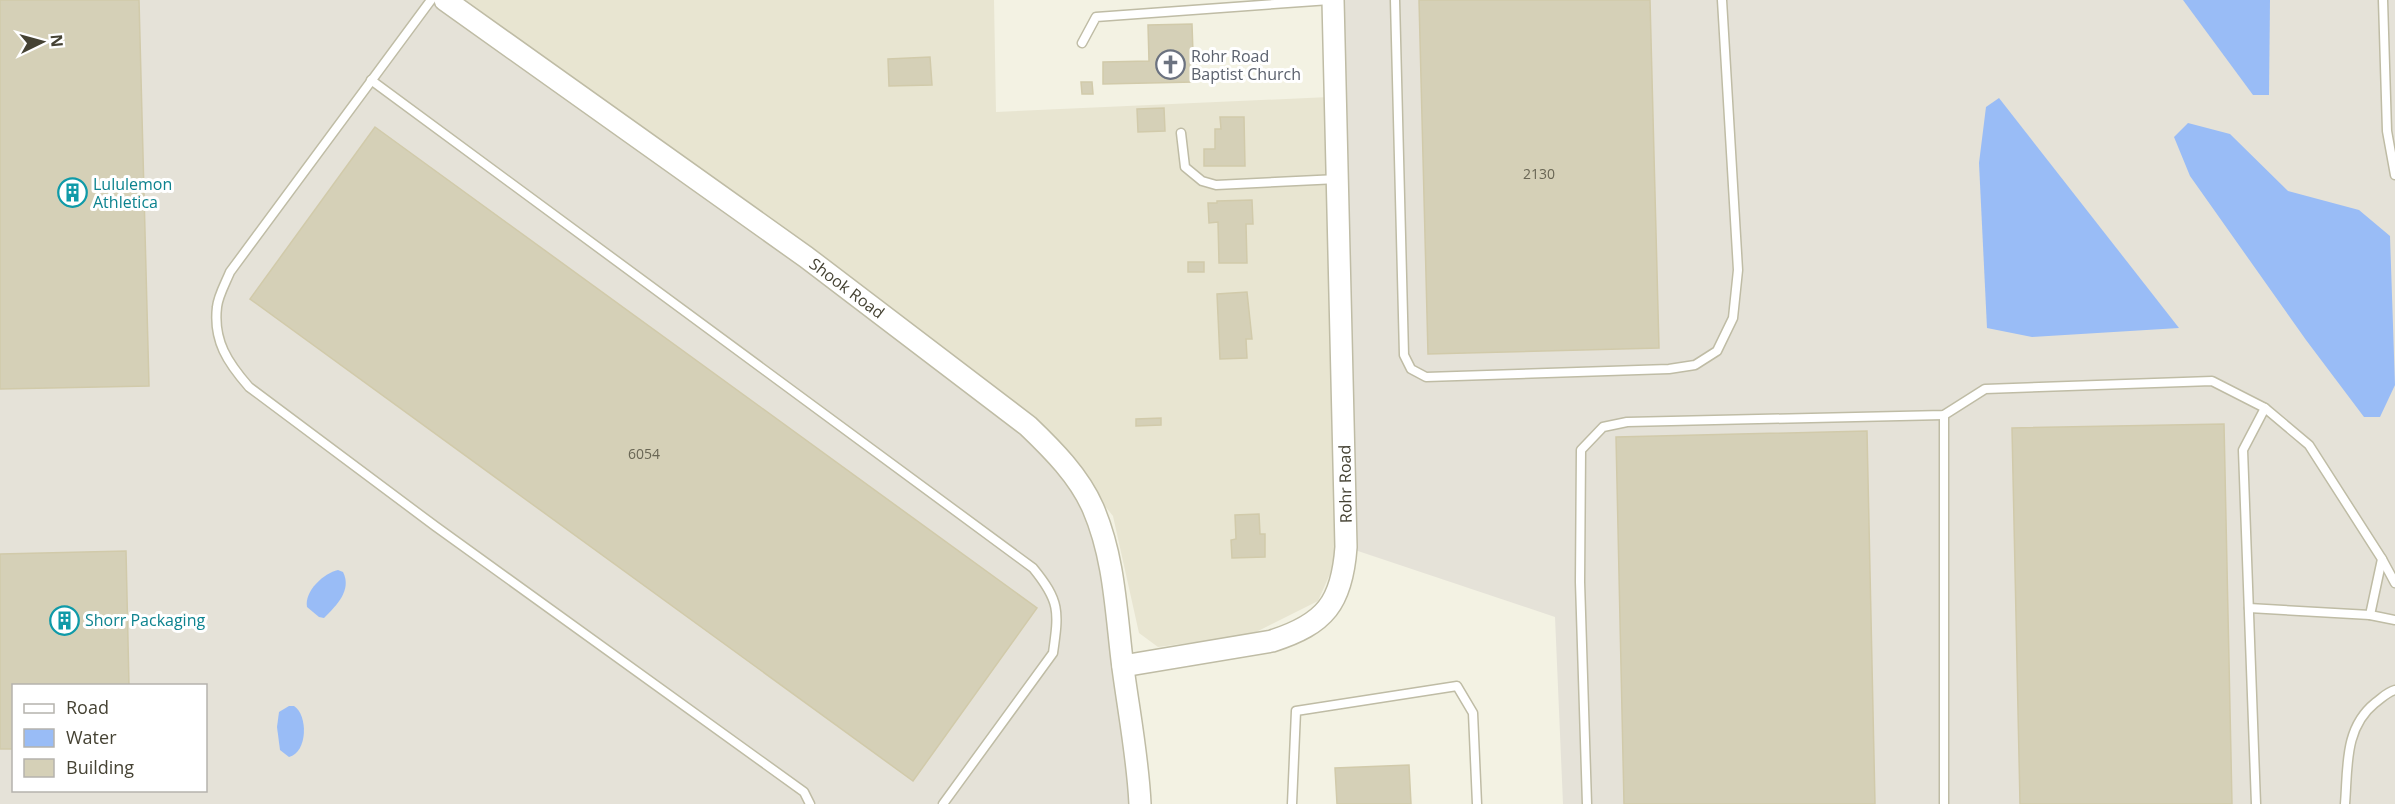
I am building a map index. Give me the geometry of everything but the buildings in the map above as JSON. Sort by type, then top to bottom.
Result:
[{"type":"street","name":"Shook Road","points":[[445,0],[806,257],[1029,426],[1072,473],[1092,506],[1114,584],[1123,666]]},
{"type":"street","name":"Rohr Road","points":[[1123,666],[1272,641],[1294,634],[1312,624],[1329,609],[1338,590],[1344,569],[1346,547],[1338,179],[1331,0]]},
{"type":"street","points":[[1123,666],[1140,804]]},
{"type":"lane","points":[[431,0],[230,272],[217,306],[219,340],[228,363],[249,387],[435,526],[804,792],[810,804]]},
{"type":"lane","points":[[1082,43],[1096,17],[1331,0]]},
{"type":"lane","points":[[1395,0],[1404,355],[1411,369],[1426,377],[1669,369],[1695,365],[1717,351],[1733,318],[1738,270],[1722,0]]},
{"type":"lane","points":[[2384,0],[2387,131],[2395,175]]},
{"type":"lane","points":[[371,81],[1033,568],[1050,589],[1056,605],[1057,626],[1053,653],[944,804]]},
{"type":"lane","points":[[1181,133],[1185,167],[1202,182],[1216,185],[1338,179]]},
{"type":"lane","points":[[1587,804],[1580,582],[1581,450],[1603,427],[1627,422],[1944,415],[1985,389],[2212,381],[2265,408],[2309,445],[2395,583]]},
{"type":"lane","points":[[2256,804],[2243,450],[2265,408]]},
{"type":"lane","points":[[1944,415],[1944,804]]},
{"type":"lane","points":[[2370,615],[2382,559]]},
{"type":"lane","points":[[2248,608],[2370,615],[2395,620]]},
{"type":"lane","points":[[1292,804],[1296,711],[1456,686],[1473,712],[1477,804]]},
{"type":"lane","points":[[2345,804],[2351,738],[2364,712],[2395,690]]},
{"type":"shaded area","points":[[0,0],[446,0],[1028,426],[1092,506],[1140,804],[0,804]]},
{"type":"shaded area","points":[[461,0],[994,0],[996,112],[1329,97],[1337,558],[1318,601],[1250,635],[1158,647],[1139,633],[1113,516],[1037,422]]},
{"type":"shaded area","points":[[1333,0],[2395,0],[2395,804],[1563,804],[1555,617],[1346,547]]},
{"type":"water","points":[[2183,0],[2270,0],[2269,95],[2253,95]]},
{"type":"water","points":[[1999,98],[2179,328],[2032,337],[1987,328],[1979,163],[1986,107]]},
{"type":"water","points":[[2188,123],[2230,134],[2288,191],[2359,210],[2390,236],[2395,385],[2380,417],[2364,417],[2306,340],[2190,176],[2174,137]]},
{"type":"water","points":[[338,570],[343,572],[346,585],[342,597],[324,618],[319,617],[307,607],[309,595],[321,579]]},
{"type":"water","points":[[289,706],[294,706],[299,711],[304,733],[300,748],[289,757],[280,750],[277,727],[279,712]]},
{"type":"place","name":"Rohr Road Baptist Church","points":[[1170,65]]},
{"type":"place","name":"Lululemon Athletica","points":[[72,193]]},
{"type":"place","name":"Shorr Packaging","points":[[64,620]]}]
